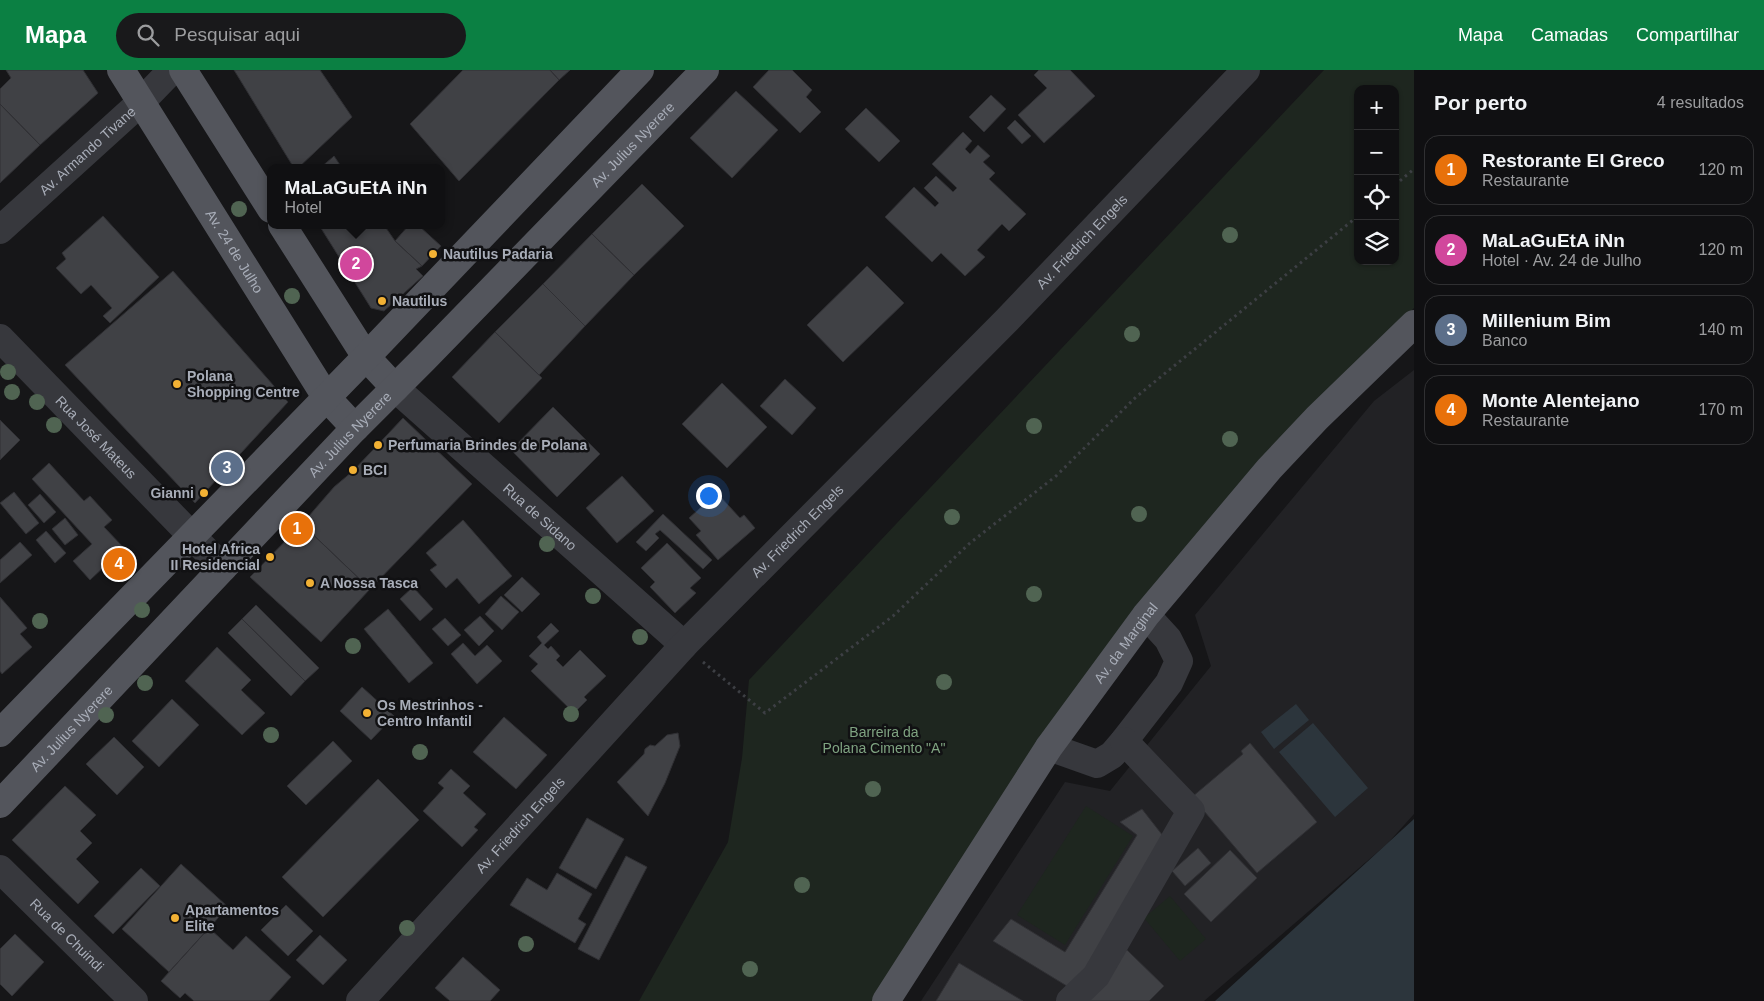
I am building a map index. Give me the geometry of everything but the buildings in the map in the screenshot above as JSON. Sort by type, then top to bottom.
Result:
[{"type":"main road","name":"Av. 24 de Julho","points":[[121,70],[326,397],[355,428]]},
{"type":"main road","points":[[183,70],[267,203]]},
{"type":"main road","points":[[0,733],[366,357],[640,70]]},
{"type":"main road","name":"Av. Julius Nyerere","points":[[0,804],[355,428],[705,70]]},
{"type":"main road","points":[[285,229],[366,357],[395,388]]},
{"type":"main road","name":"Av. da Marginal","points":[[886,1001],[1049,747],[1146,615],[1269,470],[1317,418],[1414,324]]},
{"type":"street","name":"Av. Armando Tivane","points":[[0,230],[141,102],[172,70]]},
{"type":"street","name":"Av. Friedrich Engels","points":[[360,1001],[684,645],[1006,321],[1246,70]]},
{"type":"street","name":"Rua José Mateus","points":[[0,338],[223,568]]},
{"type":"street","name":"Rua de Sidano","points":[[395,388],[684,645]]},
{"type":"street","points":[[1049,747],[1097,764],[1112,755],[1169,683],[1179,661],[1168,639],[1146,615]]},
{"type":"street","points":[[1070,1001],[1096,976],[1191,811],[1124,741]]},
{"type":"street","name":"Rua de Chuindi","points":[[0,869],[134,1001]]},
{"type":"path","points":[[1399,182],[1414,169]]},
{"type":"path","points":[[714,672],[765,713],[893,616],[970,543],[1056,476],[1136,397],[1354,219]]},
{"type":"shaded area","points":[[1414,370],[1414,814],[1387,844],[1204,1001],[921,1001],[1065,782],[1110,791],[1211,666],[1195,615],[1374,401]]},
{"type":"shaded area","points":[[1296,704],[1309,720],[1274,749],[1261,732]]},
{"type":"shaded area","points":[[1313,723],[1368,788],[1335,817],[1279,752]]},
{"type":"shaded area","points":[[1414,819],[1414,1001],[1215,1001]]},
{"type":"green space","name":"Barreira da Polana Cimento \"A\"","points":[[1324,70],[1414,70],[1414,308],[1269,449],[1089,673],[884,1001],[639,1001],[728,842],[742,758],[749,680]]},
{"type":"green space","points":[[1086,806],[1133,836],[1065,945],[1017,915]]},
{"type":"green space","points":[[1170,896],[1206,939],[1180,961],[1144,918]]},
{"type":"place","name":"Nautilus Padaria","points":[[433,254]]},
{"type":"place","name":"MaLaGuEtA iNn","points":[[356,264]]},
{"type":"place","name":"Nautilus","points":[[382,301]]},
{"type":"place","name":"Polana Shopping Centre","points":[[177,384]]},
{"type":"place","name":"Perfumaria Brindes de Polana","points":[[378,445]]},
{"type":"place","name":"Millenium Bim","points":[[227,468]]},
{"type":"place","name":"BCI","points":[[353,470]]},
{"type":"place","name":"Gianni","points":[[204,493]]},
{"type":"place","name":"Restorante El Greco","points":[[297,529]]},
{"type":"place","name":"Hotel Africa II Residencial","points":[[270,557]]},
{"type":"place","name":"Monte Alentejano","points":[[119,564]]},
{"type":"place","name":"A Nossa Tasca","points":[[310,583]]},
{"type":"place","name":"Os Mestrinhos - Centro Infantil","points":[[367,713]]},
{"type":"place","name":"Apartamentos Elite","points":[[175,918]]}]
